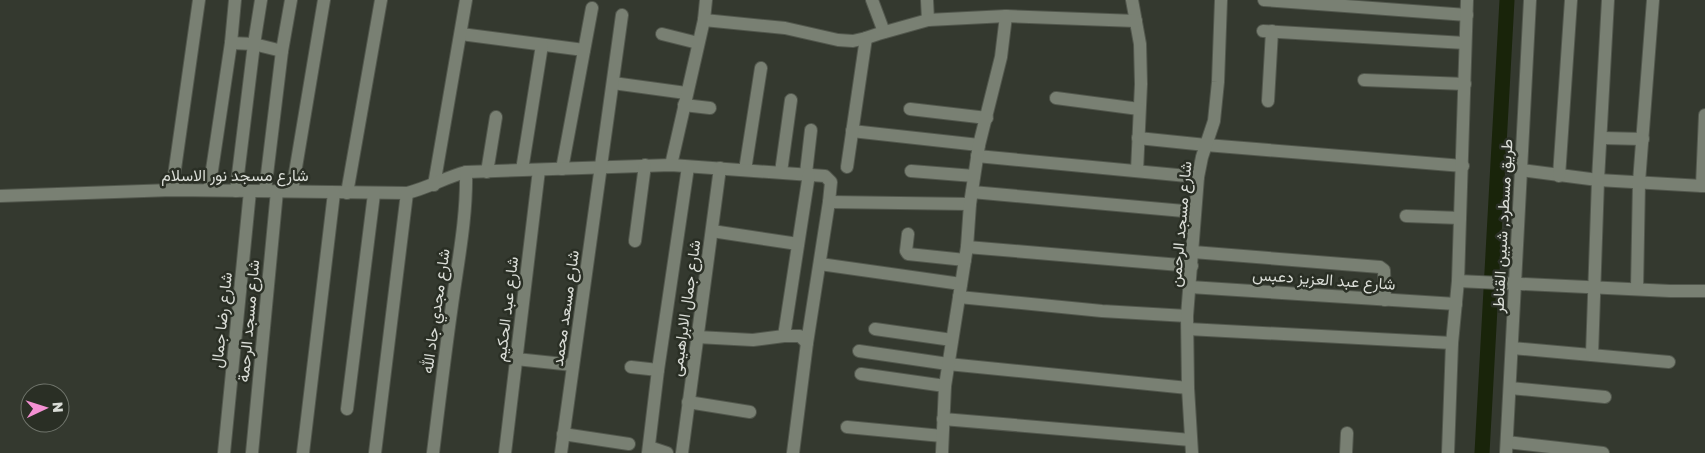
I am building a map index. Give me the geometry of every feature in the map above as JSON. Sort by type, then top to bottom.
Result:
[{"type":"street","points":[[172,190],[199,0]]},
{"type":"street","points":[[209,190],[231,43],[235,0]]},
{"type":"street","points":[[236,191],[261,0]]},
{"type":"street","name":"شارع مسجد الرحمة","points":[[252,453],[282,51],[291,0]]},
{"type":"street","points":[[292,192],[324,0]]},
{"type":"street","points":[[348,193],[381,0]]},
{"type":"street","points":[[434,185],[466,0]]},
{"type":"street","points":[[671,165],[704,20],[704,0]]},
{"type":"street","points":[[872,0],[884,32]]},
{"type":"street","points":[[927,0],[928,20]]},
{"type":"street","points":[[1132,0],[1140,44],[1137,171]]},
{"type":"street","name":"شارع مسجد الرحمن","points":[[1192,446],[1188,388],[1187,316],[1198,177],[1214,121],[1218,82],[1221,0]]},
{"type":"street","points":[[1264,0],[1466,15]]},
{"type":"street","points":[[1448,453],[1452,343],[1458,281],[1463,166],[1467,0]]},
{"type":"street","name":"طريق مسطرد, شبين القناطر","points":[[1507,448],[1512,348],[1510,283],[1521,170],[1530,0]]},
{"type":"street","points":[[1559,176],[1571,0]]},
{"type":"street","points":[[1592,355],[1598,180],[1602,138],[1608,0]]},
{"type":"street","points":[[1637,290],[1639,182],[1653,0]]},
{"type":"street","points":[[562,169],[592,8]]},
{"type":"street","name":"شارع مسعد محمد","points":[[561,453],[622,15]]},
{"type":"street","points":[[942,453],[945,386],[966,254],[974,176],[978,151],[1001,57],[1006,16]]},
{"type":"street","points":[[704,20],[785,28],[838,40],[866,38],[928,20],[1006,16],[1136,21]]},
{"type":"street","points":[[1268,101],[1268,31],[1465,43]]},
{"type":"street","points":[[461,34],[584,50]]},
{"type":"street","points":[[662,34],[698,43]]},
{"type":"street","points":[[847,168],[866,38]]},
{"type":"street","points":[[231,43],[254,44],[282,51]]},
{"type":"street","points":[[522,170],[542,45]]},
{"type":"street","points":[[745,170],[761,68]]},
{"type":"street","points":[[1364,80],[1465,84]]},
{"type":"street","points":[[612,83],[685,99],[710,108]]},
{"type":"street","points":[[1056,98],[1139,109]]},
{"type":"street","points":[[781,172],[791,100]]},
{"type":"street","points":[[910,109],[987,118]]},
{"type":"street","points":[[1521,170],[1598,180],[1703,186],[1705,115]]},
{"type":"street","points":[[487,172],[496,117]]},
{"type":"street","points":[[784,336],[798,244],[811,130]]},
{"type":"street","points":[[852,132],[978,151],[1198,177]]},
{"type":"street","points":[[1138,138],[1463,166]]},
{"type":"street","points":[[1602,138],[1643,139]]},
{"type":"street","points":[[635,241],[645,165]]},
{"type":"street","points":[[466,172],[671,165],[807,173],[829,178],[831,186],[829,202],[807,343],[793,453]]},
{"type":"street","points":[[667,453],[648,450],[688,167]]},
{"type":"street","name":"شارع جمال الابراهيمى","points":[[682,453],[720,168]]},
{"type":"street","name":"شارع عبد الحكيم","points":[[505,453],[540,170]]},
{"type":"street","points":[[911,171],[974,176]]},
{"type":"street","name":"شارع مسجد نور الاسلام","points":[[0,196],[172,190],[408,193],[466,172]]},
{"type":"street","name":"شارع مجدي جاد الله","points":[[433,453],[462,236],[466,172]]},
{"type":"street","name":"شارع رضا جمال","points":[[224,453],[250,191]]},
{"type":"street","points":[[303,453],[334,193]]},
{"type":"street","points":[[375,453],[408,193]]},
{"type":"street","points":[[347,409],[374,194]]},
{"type":"street","points":[[829,202],[971,198],[1195,212]]},
{"type":"street","points":[[1406,216],[1460,218]]},
{"type":"street","points":[[712,231],[798,244]]},
{"type":"street","points":[[908,234],[907,254],[966,254],[1192,266]]},
{"type":"street","points":[[1193,252],[1380,267],[1384,270],[1384,300]]},
{"type":"street","points":[[820,264],[961,284]]},
{"type":"street","points":[[1458,281],[1637,290],[1705,291]]},
{"type":"street","name":"شارع عبد العزيز دعبس","points":[[1190,287],[1456,304]]},
{"type":"street","points":[[959,297],[1102,311],[1187,316]]},
{"type":"street","points":[[875,329],[952,340]]},
{"type":"street","points":[[1188,329],[1452,343]]},
{"type":"street","points":[[697,337],[752,340],[800,336],[807,343]]},
{"type":"street","points":[[1512,348],[1669,362]]},
{"type":"street","points":[[859,351],[948,364],[1188,388]]},
{"type":"street","points":[[516,359],[573,366]]},
{"type":"street","points":[[631,367],[658,370]]},
{"type":"street","points":[[861,374],[945,386]]},
{"type":"street","points":[[1510,388],[1604,397]]},
{"type":"street","points":[[688,402],[750,412]]},
{"type":"street","points":[[943,419],[1192,446]]},
{"type":"street","points":[[847,428],[942,436]]},
{"type":"street","points":[[564,434],[629,444]]},
{"type":"street","points":[[1346,453],[1348,434]]},
{"type":"street","points":[[1507,448],[1603,453]]},
{"type":"waterway","points":[[1482,453],[1507,0]]}]
